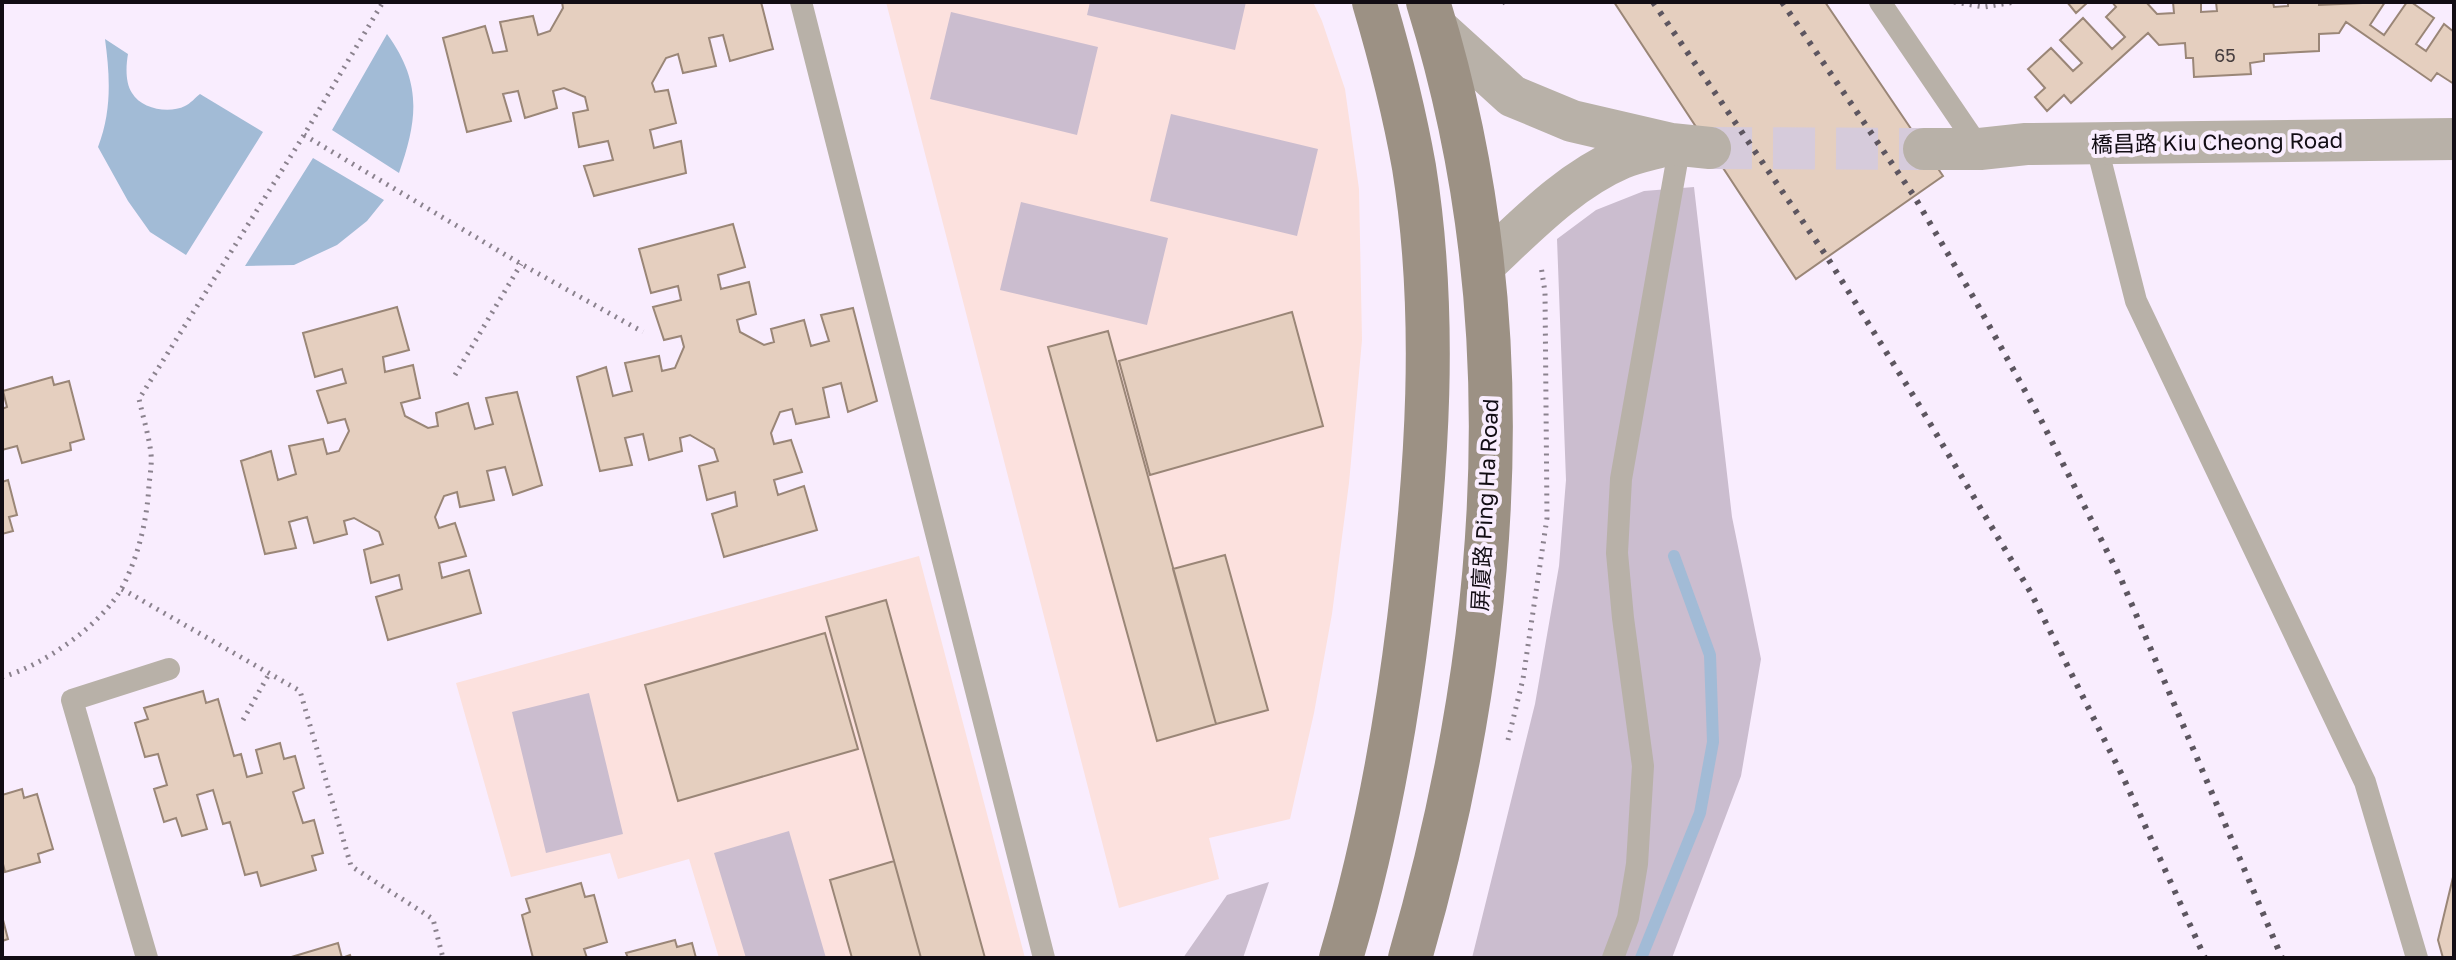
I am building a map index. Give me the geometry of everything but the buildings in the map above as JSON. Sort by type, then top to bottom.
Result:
[{"type":"main road","points":[[1341,958],[1369,853],[1401,682],[1422,500],[1427,406],[1426,284],[1416,185],[1403,109],[1374,2]]},
{"type":"main road","name":"屏廈路 Ping Ha Road","points":[[1410,958],[1433,878],[1459,760],[1488,544],[1492,404],[1483,266],[1475,200],[1459,113],[1432,14]]},
{"type":"street","points":[[1432,14],[1512,96],[1572,121],[1687,145]]},
{"type":"street","name":"橋昌路 Kiu Cheong Road","points":[[1924,149],[1980,149],[2026,144],[2454,139]]},
{"type":"street","points":[[1483,266],[1531,221],[1584,179],[1622,158],[1687,145]]},
{"type":"lane","points":[[801,2],[1044,958]]},
{"type":"lane","points":[[1880,2],[1980,149]]},
{"type":"lane","points":[[2096,143],[2136,301],[2365,782],[2417,958]]},
{"type":"lane","points":[[1613,958],[1628,918],[1637,864],[1643,766],[1617,553],[1621,479],[1687,145]]},
{"type":"lane","points":[[147,958],[72,700],[169,669]]},
{"type":"path","points":[[2,677],[25,671],[55,653],[91,624],[122,589],[137,553],[148,512],[151,455],[139,399],[383,2]]},
{"type":"path","points":[[1954,2],[1984,7],[2015,2]]},
{"type":"path","points":[[304,135],[521,264],[643,332]]},
{"type":"path","points":[[455,375],[521,264]]},
{"type":"path","points":[[122,589],[300,691],[351,866],[433,919],[443,958]]},
{"type":"path","points":[[243,720],[269,674]]},
{"type":"shaded area","points":[[886,2],[1313,2],[1322,21],[1345,89],[1359,189],[1362,340],[1349,483],[1332,614],[1290,819],[1209,838],[1219,879],[1119,908]]},
{"type":"shaded area","points":[[1090,2],[1246,2],[1235,50],[1087,15]]},
{"type":"shaded area","points":[[951,12],[1098,47],[1077,135],[930,99]]},
{"type":"shaded area","points":[[1171,114],[1318,149],[1297,236],[1150,201]]},
{"type":"shaded area","points":[[1694,187],[1732,517],[1761,659],[1741,776],[1672,958],[1472,958],[1535,704],[1559,566],[1566,480],[1557,239],[1596,210],[1644,191]]},
{"type":"shaded area","points":[[1021,202],[1168,238],[1147,325],[1000,290]]},
{"type":"shaded area","points":[[919,556],[1025,958],[719,958],[689,859],[618,879],[610,853],[511,877],[456,683]]},
{"type":"shaded area","points":[[589,693],[623,834],[546,853],[512,712]]},
{"type":"shaded area","points":[[789,831],[826,958],[746,958],[714,853]]},
{"type":"shaded area","points":[[1269,882],[1243,958],[1183,958],[1227,895]]},
{"type":"water","points":[[387,34],[406,68],[413,101],[410,135],[399,173],[332,130]]},
{"type":"water","points":[[105,39],[128,54],[128,84],[142,103],[171,110],[187,105],[200,94],[263,132],[186,255],[150,232],[128,201],[98,147],[106,120],[109,93]]},
{"type":"water","points":[[313,158],[384,200],[367,221],[337,245],[294,265],[245,266]]},
{"type":"waterway","points":[[1641,958],[1700,813],[1713,742],[1710,655],[1674,556]]},
{"type":"tunnel","points":[[1710,148],[1924,149]]},
{"type":"railway","points":[[1653,2],[1827,257],[2031,593],[2123,777],[2205,958]]},
{"type":"railway","points":[[1782,2],[1914,196],[2041,420],[2121,579],[2282,958]]}]
